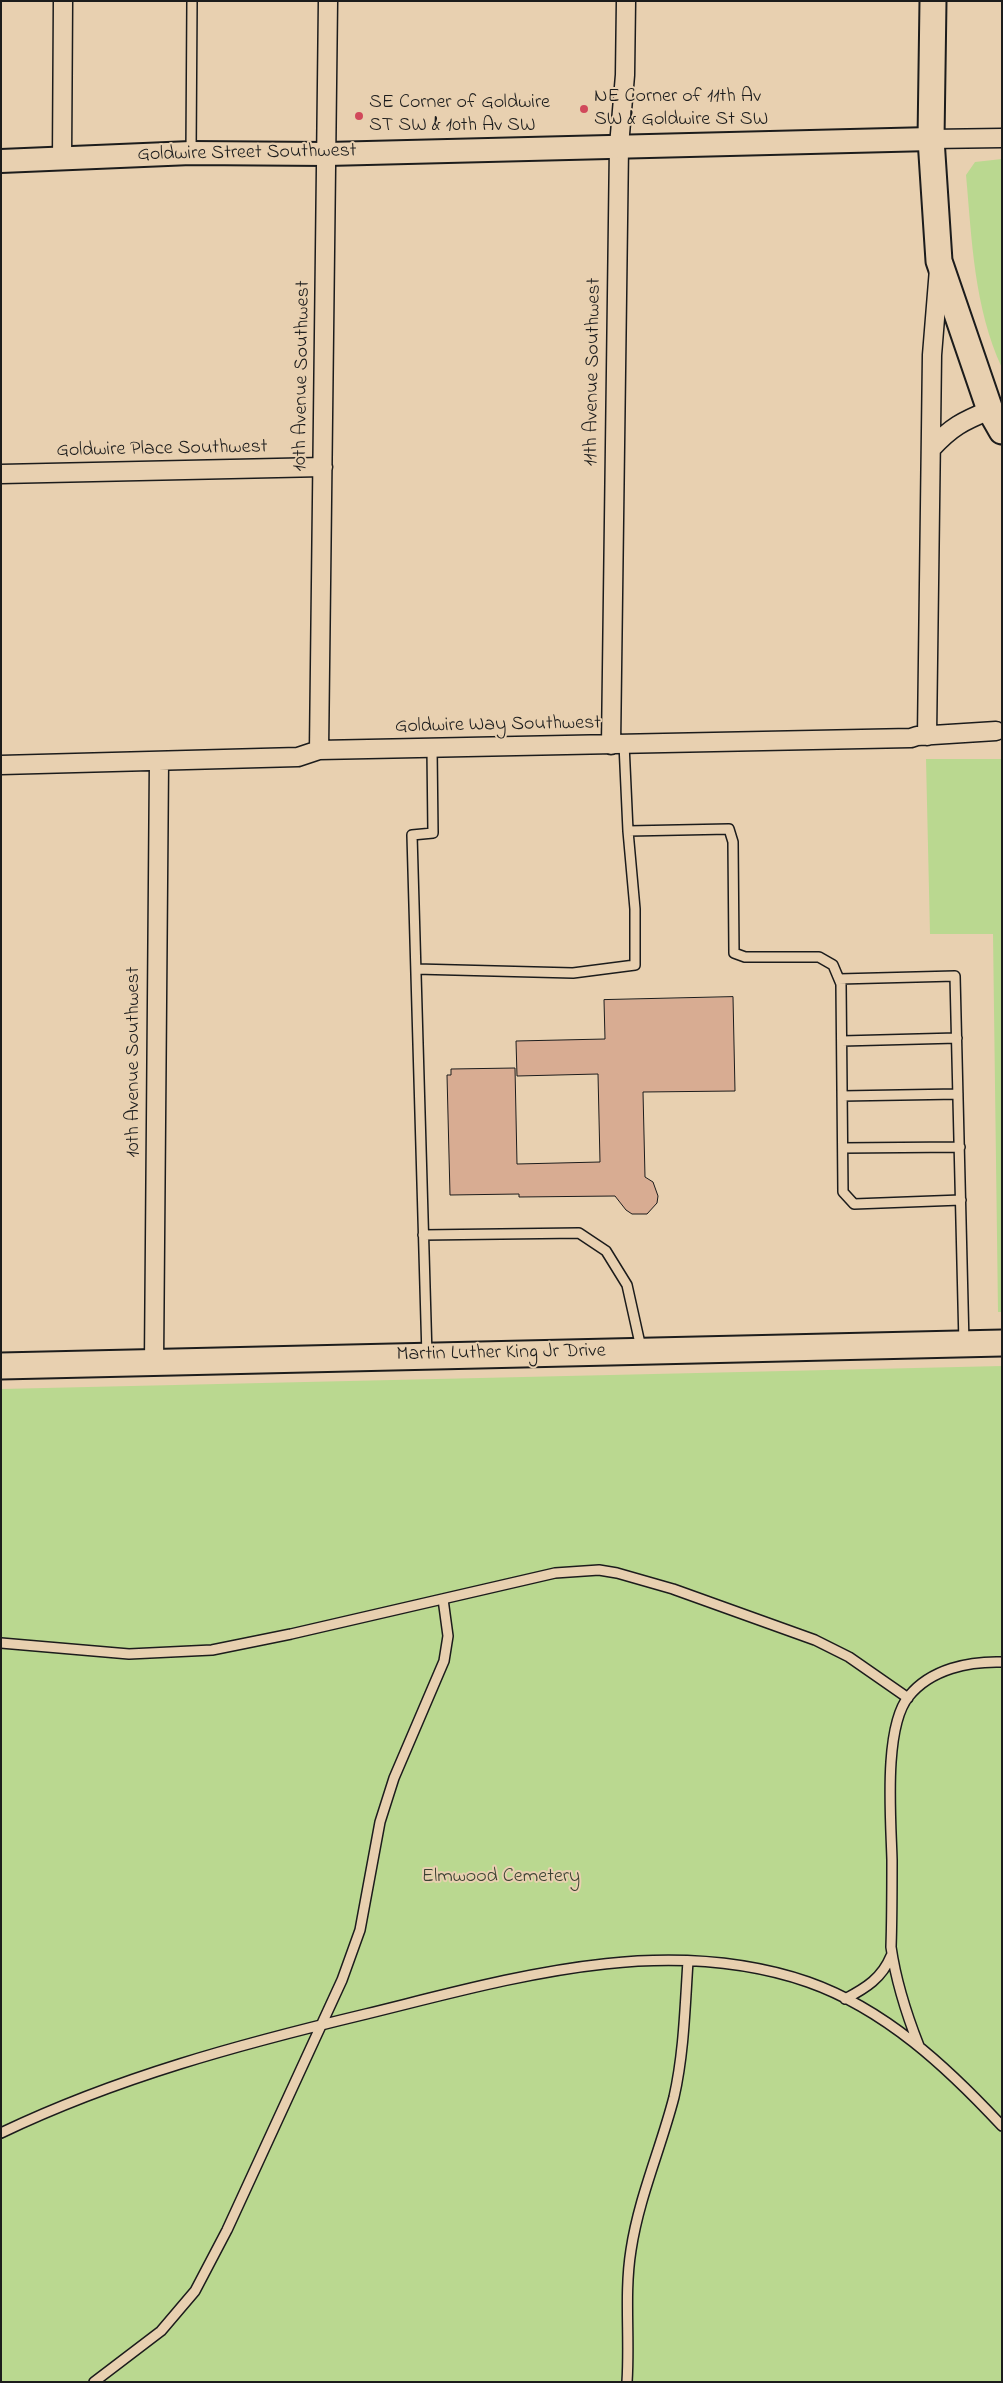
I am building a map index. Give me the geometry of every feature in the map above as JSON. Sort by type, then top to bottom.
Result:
[{"type":"main road","points":[[933,1],[932,139],[939,261],[996,421]]},
{"type":"main road","name":"Martin Luther King Jr Drive","points":[[1,1366],[1002,1343]]},
{"type":"street","points":[[62,160],[63,1]]},
{"type":"street","name":"10th Avenue Southwest","points":[[319,750],[328,1]]},
{"type":"street","name":"11th Avenue Southwest","points":[[617,744],[619,146],[625,75],[626,1]]},
{"type":"street","name":"Goldwire Street Southwest","points":[[1,161],[62,160],[191,153],[327,154],[1002,138]]},
{"type":"street","points":[[927,736],[932,355],[939,261]]},
{"type":"street","points":[[931,449],[948,431],[960,422],[996,421]]},
{"type":"street","name":"Goldwire Place Southwest","points":[[1,474],[323,468]]},
{"type":"street","name":"Goldwire Way Southwest","points":[[1,765],[298,758],[319,750],[774,742],[784,740],[911,738],[996,731]]},
{"type":"street","name":"10th Avenue Southwest","points":[[154,1362],[158,762]]},
{"type":"lane","points":[[191,153],[192,1]]},
{"type":"lane","points":[[416,969],[573,972],[635,965],[635,909],[628,831],[617,744]]},
{"type":"lane","points":[[427,1356],[412,835],[433,832],[432,749]]},
{"type":"lane","points":[[628,831],[729,829],[733,842],[734,953],[745,957],[819,957],[833,965],[841,984],[843,1192],[854,1204],[961,1200]]},
{"type":"lane","points":[[839,979],[955,976],[964,1344]]},
{"type":"lane","points":[[842,1041],[957,1038]]},
{"type":"lane","points":[[842,1096],[958,1094]]},
{"type":"lane","points":[[843,1148],[960,1148]]},
{"type":"lane","points":[[423,1235],[579,1233],[606,1251],[627,1285],[642,1351]]},
{"type":"lane","points":[[1,1643],[128,1654],[212,1650],[555,1573],[599,1570],[617,1573],[673,1589],[815,1640],[849,1657],[908,1698]]},
{"type":"lane","points":[[94,2382],[161,2331],[195,2291],[227,2230],[354,1951],[360,1930],[380,1822],[394,1778],[444,1661],[448,1636],[443,1599]]},
{"type":"lane","points":[[919,2047],[899,1991],[892,1954],[893,1747],[896,1725],[908,1698],[932,1678],[951,1668],[970,1663],[1002,1662]]},
{"type":"lane","points":[[846,1998],[876,1980],[886,1969],[892,1954]]},
{"type":"lane","points":[[1,2133],[56,2108],[138,2076],[248,2043],[552,1970],[621,1962],[688,1962],[752,1967],[810,1982],[846,1998],[874,2014],[919,2047],[1002,2126]]},
{"type":"lane","points":[[627,2382],[626,2301],[630,2257],[637,2219],[674,2094],[682,2040],[688,1962]]},
{"type":"green space","points":[[1002,159],[1002,368],[985,321],[980,298],[966,175],[975,162]]},
{"type":"green space","points":[[926,759],[1002,759],[1002,1312],[998,1312],[993,934],[930,934]]},
{"type":"green space","name":"Elmwood Cemetery","points":[[1002,1366],[1002,2382],[1,2382],[1,1389]]},
{"type":"building","points":[[733,997],[735,1091],[643,1092],[645,1177],[653,1182],[658,1196],[657,1203],[647,1214],[632,1214],[626,1210],[615,1196],[519,1197],[519,1194],[450,1195],[447,1075],[451,1075],[451,1069],[515,1068],[517,1164],[600,1162],[598,1074],[517,1076],[516,1041],[605,1039],[604,1000]]},
{"type":"place","name":"NE Corner of 11th Av SW & Goldwire St SW","points":[[584,109]]},
{"type":"place","name":"SE Corner of Goldwire ST SW & 10th Av SW","points":[[359,116]]}]
